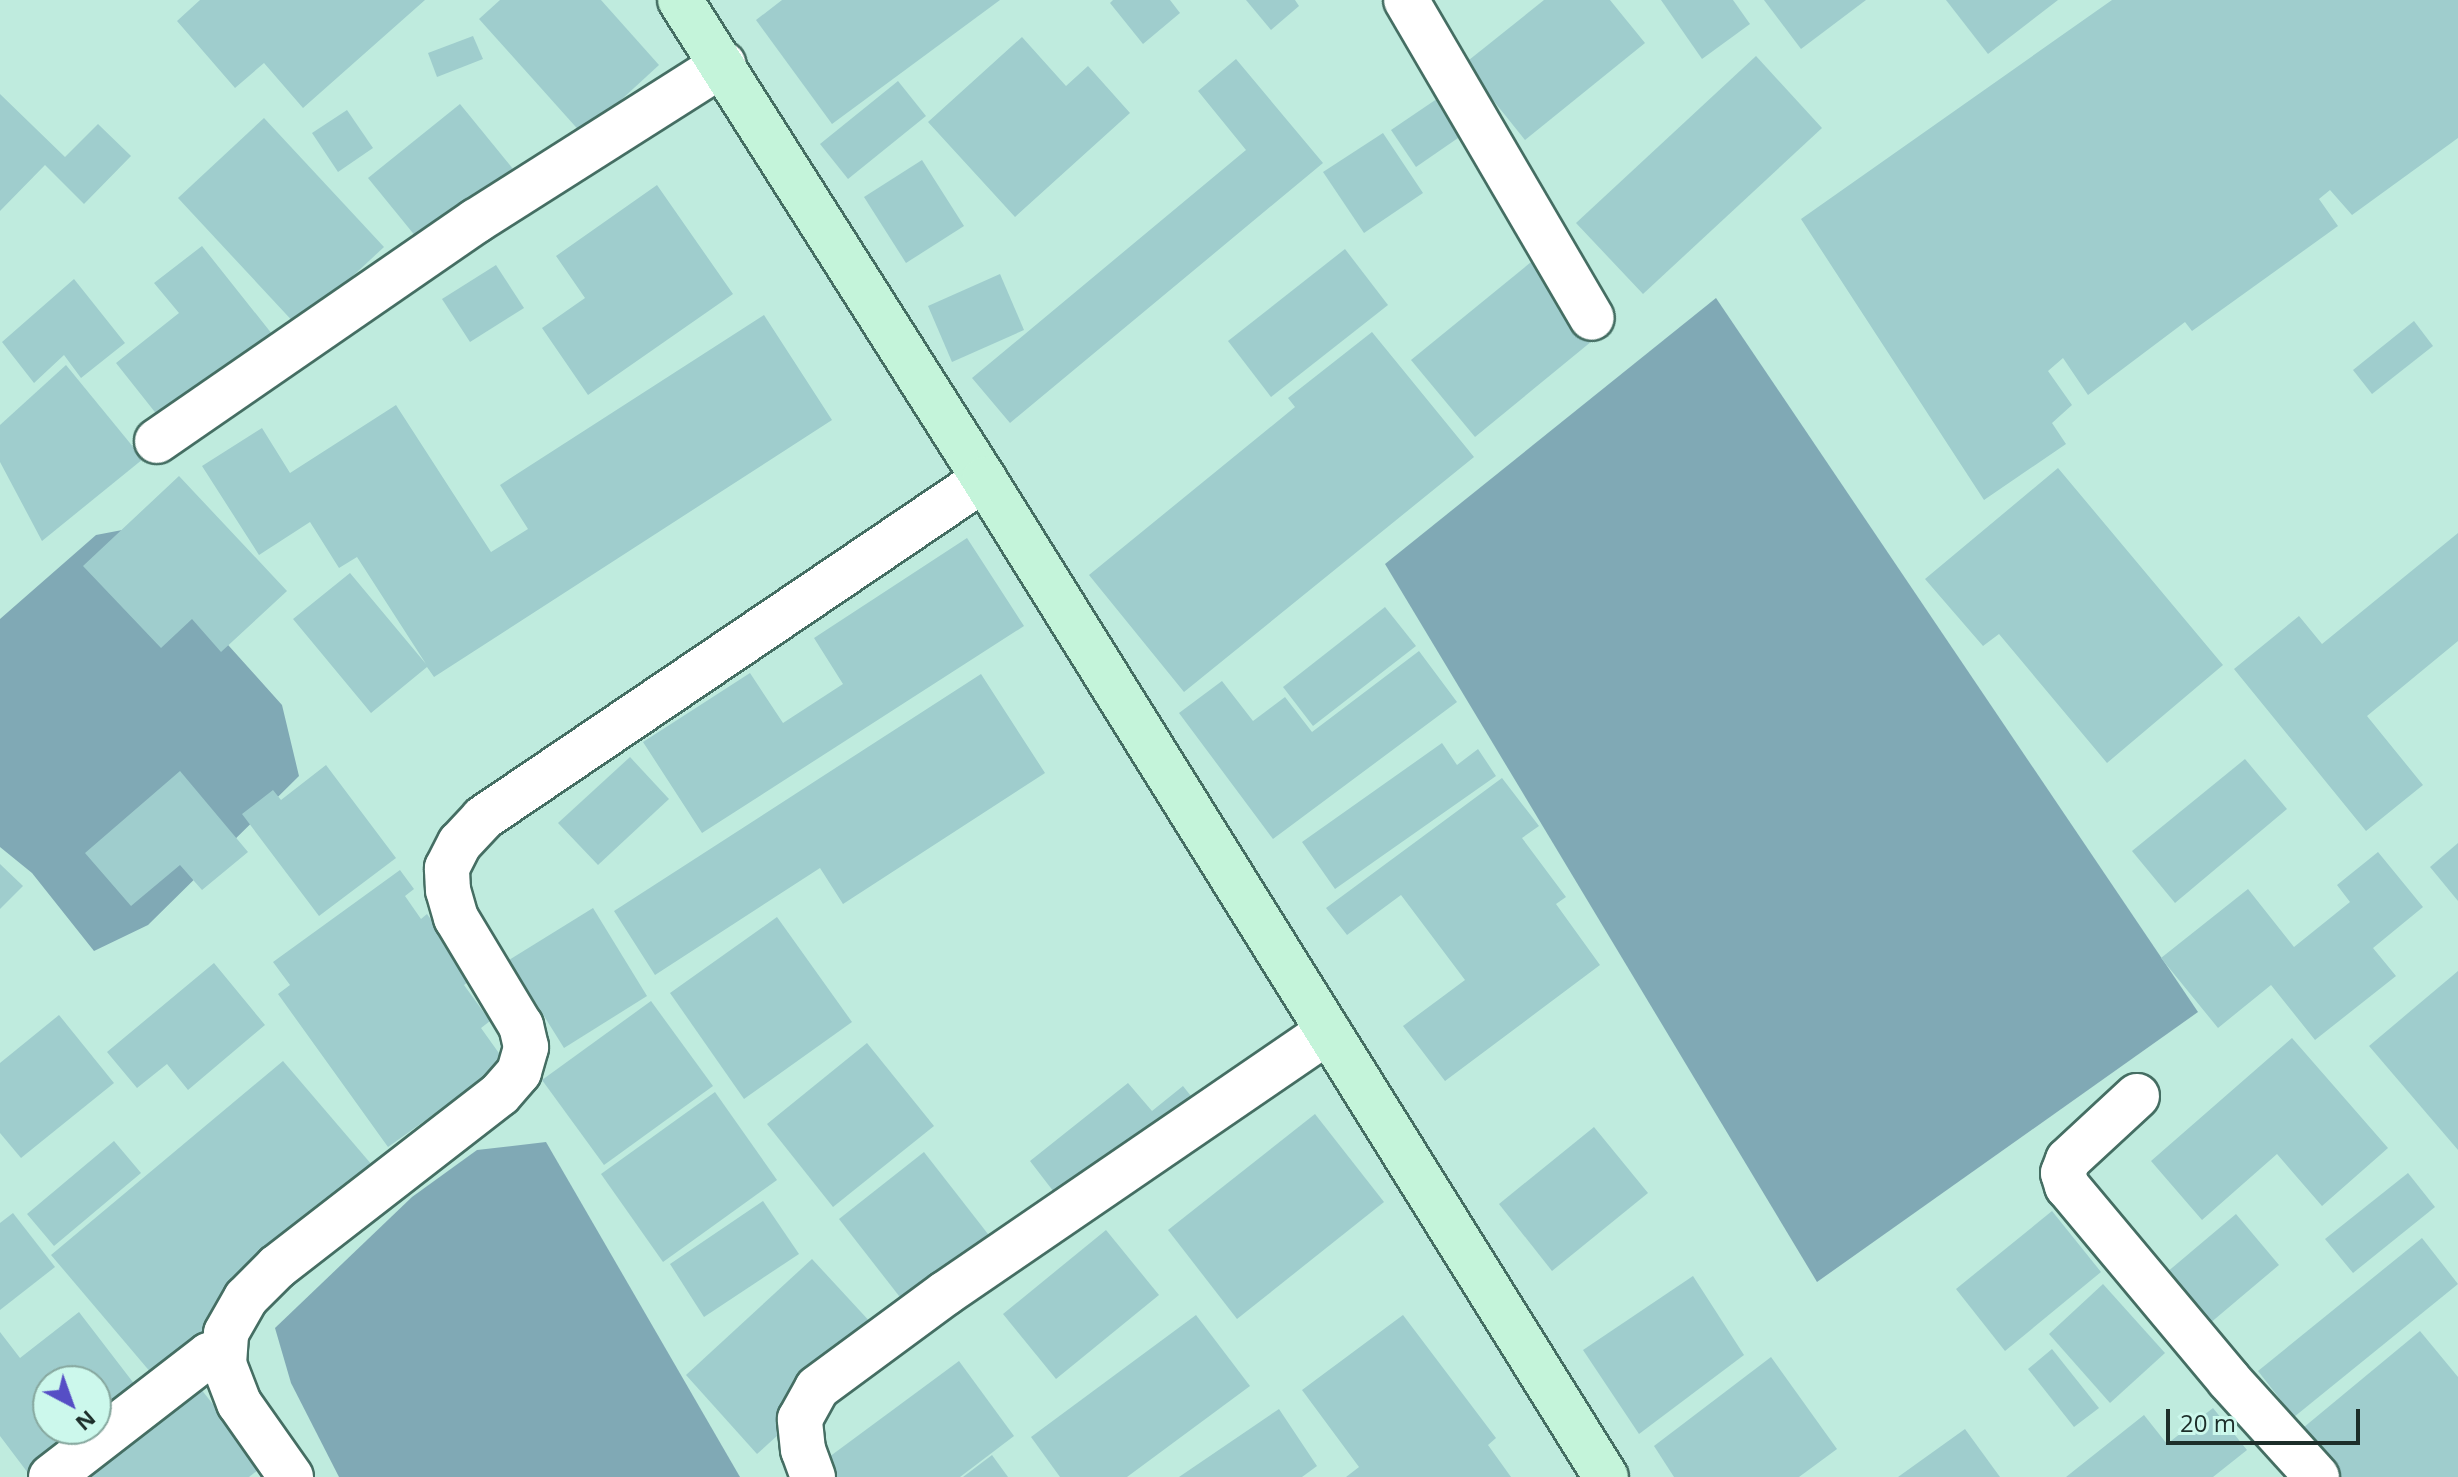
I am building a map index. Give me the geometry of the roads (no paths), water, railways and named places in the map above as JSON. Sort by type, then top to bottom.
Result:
[{"type":"street","points":[[680,0],[984,479],[1606,1477]]},
{"type":"street","points":[[1406,0],[1592,318]]},
{"type":"street","points":[[157,441],[476,221],[723,64]]},
{"type":"street","points":[[291,1477],[239,1403],[224,1364],[226,1333],[246,1298],[277,1267],[500,1094],[519,1072],[526,1047],[521,1026],[456,918],[448,890],[447,868],[460,843],[483,818],[984,479]]},
{"type":"street","points":[[813,1477],[803,1450],[800,1419],[817,1388],[946,1293],[1328,1031]]},
{"type":"street","points":[[2137,1096],[2068,1160],[2063,1173],[2067,1186],[2219,1369],[2317,1477]]},
{"type":"street","points":[[51,1477],[209,1355],[224,1364]]},
{"type":"water","points":[[1716,298],[2198,1012],[1817,1282],[1385,564]]},
{"type":"water","points":[[138,527],[220,636],[282,705],[299,776],[148,925],[94,951],[32,873],[0,847],[0,619],[96,535]]},
{"type":"water","points":[[546,1142],[740,1477],[339,1477],[291,1383],[275,1328],[412,1197],[477,1150]]}]
